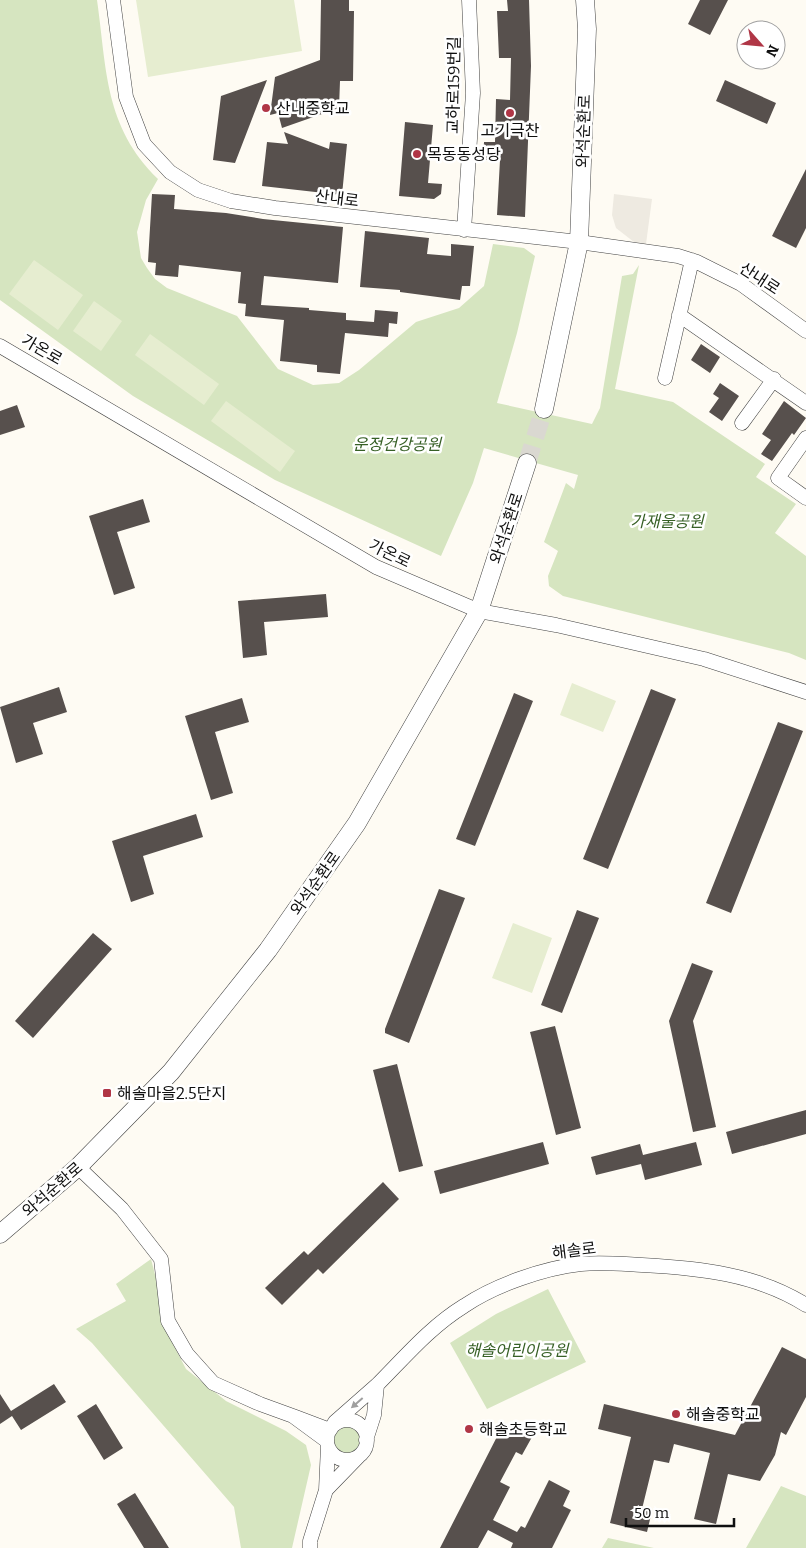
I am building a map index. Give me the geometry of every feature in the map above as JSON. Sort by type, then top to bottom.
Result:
[{"type":"street","name":"산내로","points":[[113,0],[126,97],[144,144],[177,176],[198,190],[231,201],[464,230],[579,242],[678,256],[692,260],[741,284],[806,331]]},
{"type":"street","name":"교하로159번길","points":[[464,230],[473,93],[469,0]]},
{"type":"street","name":"와석순환로","points":[[544,409],[579,242],[587,29],[585,0]]},
{"type":"street","points":[[665,378],[692,260]]},
{"type":"street","points":[[679,315],[774,379],[806,403]]},
{"type":"street","name":"가온로","points":[[0,346],[376,567],[479,611],[556,625],[704,659],[806,692]]},
{"type":"street","points":[[742,423],[774,379]]},
{"type":"street","points":[[806,438],[778,478],[806,498]]},
{"type":"street","name":"와석순환로","points":[[0,1234],[78,1167],[171,1072],[268,950],[357,823],[479,611],[527,463]]},
{"type":"street","points":[[78,1167],[122,1209],[161,1259],[168,1321],[187,1354],[213,1383],[293,1416],[328,1439],[332,1454],[338,1458],[352,1460],[358,1457]]},
{"type":"street","name":"해솔로","points":[[328,1439],[335,1422],[377,1385],[428,1332],[464,1306],[487,1293],[543,1271],[581,1264],[687,1267],[731,1274],[761,1284],[806,1305]]},
{"type":"street","points":[[326,1490],[362,1452],[374,1415],[377,1385]]},
{"type":"street","points":[[310,1548],[310,1541],[326,1490],[328,1439],[339,1422],[350,1421],[362,1427],[366,1440]]},
{"type":"green space","name":"운정건강공원","points":[[0,0],[97,0],[106,73],[118,118],[127,139],[140,159],[158,179],[146,200],[137,232],[141,258],[155,279],[167,288],[237,316],[278,369],[313,385],[339,383],[359,370],[416,322],[459,308],[484,286],[493,244],[524,248],[535,256],[517,333],[497,403],[592,424],[600,408],[622,276],[633,274],[639,265],[615,389],[673,402],[765,464],[756,477],[796,504],[775,533],[806,556],[806,660],[789,653],[563,596],[549,586],[548,576],[558,551],[544,542],[566,483],[574,489],[578,475],[484,448],[473,483],[441,556],[275,480],[133,396],[0,300]]},
{"type":"green space","points":[[136,0],[294,0],[302,51],[148,77]]},
{"type":"green space","points":[[34,260],[83,295],[58,330],[9,294]]},
{"type":"green space","points":[[94,301],[122,321],[101,351],[73,331]]},
{"type":"green space","points":[[150,334],[219,384],[204,405],[135,355]]},
{"type":"green space","points":[[226,401],[295,451],[280,472],[211,421]]},
{"type":"green space","points":[[572,683],[616,701],[603,732],[560,715]]},
{"type":"green space","points":[[513,923],[552,938],[532,993],[492,978]]},
{"type":"green space","points":[[151,1259],[173,1344],[186,1369],[226,1401],[286,1431],[306,1445],[311,1465],[292,1548],[241,1548],[234,1507],[92,1343],[76,1329],[126,1301],[116,1284]]},
{"type":"green space","name":"해솔어린이공원","points":[[548,1289],[586,1362],[487,1409],[450,1343],[496,1314]]},
{"type":"green space","points":[[347,1426],[357,1430],[361,1440],[357,1450],[347,1454],[337,1450],[333,1440],[337,1430]]},
{"type":"green space","points":[[781,1486],[806,1496],[806,1548],[746,1548]]},
{"type":"green space","points":[[608,1538],[654,1548],[602,1548]]},
{"type":"shaded area","points":[[614,194],[652,199],[646,244],[634,242],[616,228],[612,215]]},
{"type":"building","points":[[321,0],[349,0],[349,11],[354,11],[353,81],[340,81],[339,108],[282,128],[278,113],[270,115],[275,77],[320,60]]},
{"type":"building","points":[[507,0],[529,0],[531,66],[525,217],[497,215],[500,160],[483,160],[484,142],[495,142],[496,99],[510,100],[511,58],[499,58],[497,11],[508,11]]},
{"type":"building","points":[[700,0],[728,0],[710,35],[688,24]]},
{"type":"building","points":[[267,80],[235,163],[213,160],[221,96]]},
{"type":"building","points":[[725,80],[776,103],[767,124],[716,101]]},
{"type":"building","name":"목동동성당","points":[[405,122],[433,125],[428,183],[442,184],[441,194],[434,199],[399,196]]},
{"type":"building","points":[[284,132],[329,149],[330,142],[347,144],[342,195],[262,186],[267,142],[288,144]]},
{"type":"building","points":[[806,169],[806,228],[796,248],[772,236]]},
{"type":"building","points":[[152,194],[175,195],[174,209],[226,213],[263,219],[343,227],[338,283],[264,276],[261,305],[309,308],[309,310],[346,313],[346,320],[374,322],[375,310],[398,312],[397,324],[389,323],[388,337],[345,333],[340,374],[317,372],[317,365],[280,361],[284,320],[245,316],[246,304],[238,303],[241,272],[179,265],[178,277],[155,275],[156,263],[148,262]]},
{"type":"building","points":[[365,231],[429,238],[427,254],[451,256],[451,244],[474,246],[470,286],[462,286],[460,300],[400,292],[400,290],[360,287]]},
{"type":"building","points":[[701,344],[720,357],[710,373],[691,360]]},
{"type":"building","points":[[720,383],[739,396],[722,421],[709,412],[719,398],[713,394]]},
{"type":"building","points":[[784,401],[806,418],[794,435],[792,433],[772,461],[761,454],[771,440],[762,434]]},
{"type":"building","points":[[17,405],[25,427],[0,435],[0,411]]},
{"type":"building","points":[[143,499],[150,522],[117,532],[135,588],[114,595],[89,516]]},
{"type":"building","points":[[326,594],[328,617],[264,622],[267,655],[243,658],[238,601]]},
{"type":"building","points":[[59,687],[67,712],[33,723],[43,754],[16,763],[0,707]]},
{"type":"building","points":[[651,689],[676,699],[608,869],[583,859]]},
{"type":"building","points":[[514,693],[533,701],[475,846],[456,839]]},
{"type":"building","points":[[242,698],[249,722],[215,732],[233,793],[211,800],[185,716]]},
{"type":"building","points":[[778,722],[803,731],[731,913],[706,903]]},
{"type":"building","points":[[196,814],[203,837],[143,856],[154,894],[131,902],[112,841]]},
{"type":"building","points":[[439,889],[465,898],[409,1043],[385,1033],[385,1029]]},
{"type":"building","points":[[577,910],[599,918],[562,1013],[541,1005]]},
{"type":"building","points":[[93,933],[112,949],[33,1038],[15,1021]]},
{"type":"building","points":[[692,963],[713,971],[693,1021],[716,1127],[693,1132],[669,1021]]},
{"type":"building","points":[[555,1026],[581,1128],[556,1135],[530,1032]]},
{"type":"building","points":[[397,1064],[423,1166],[399,1172],[373,1070]]},
{"type":"building","points":[[806,1110],[806,1134],[732,1154],[726,1132]]},
{"type":"building","points":[[543,1142],[549,1164],[440,1194],[434,1171]]},
{"type":"building","points":[[696,1142],[702,1165],[645,1180],[641,1164],[596,1175],[591,1157],[640,1144],[643,1155]]},
{"type":"building","points":[[383,1182],[399,1199],[323,1274],[318,1269],[282,1305],[265,1288],[304,1251],[308,1255]]},
{"type":"building","points":[[782,1347],[806,1359],[806,1397],[786,1435],[781,1432],[775,1455],[760,1481],[728,1474],[716,1524],[694,1519],[710,1453],[674,1444],[669,1463],[654,1460],[642,1509],[652,1511],[647,1532],[610,1523],[631,1437],[598,1429],[604,1404],[735,1435]]},
{"type":"building","points":[[54,1384],[66,1402],[21,1430],[12,1416],[0,1424],[0,1394],[11,1411]]},
{"type":"building","points":[[96,1404],[123,1448],[104,1460],[77,1416]]},
{"type":"building","points":[[504,1423],[532,1437],[522,1455],[516,1452],[500,1482],[510,1487],[493,1520],[517,1532],[521,1526],[525,1528],[549,1480],[570,1491],[563,1506],[571,1510],[552,1548],[511,1548],[513,1543],[488,1530],[478,1548],[440,1548]]},
{"type":"building","points":[[135,1493],[169,1548],[144,1548],[117,1504]]},
{"type":"tunnel","points":[[527,463],[544,409]]},
{"type":"place","name":"산내중학교","points":[[266,108]]},
{"type":"place","name":"고기극찬","points":[[510,113]]},
{"type":"place","name":"목동동성당","points":[[417,154]]},
{"type":"place","name":"해솔마을2.5단지","points":[[107,1093]]},
{"type":"place","name":"해솔중학교","points":[[676,1414]]},
{"type":"place","name":"해솔초등학교","points":[[469,1429]]},
{"type":"park label","name":"가재울공원","points":[[667,521]]}]
